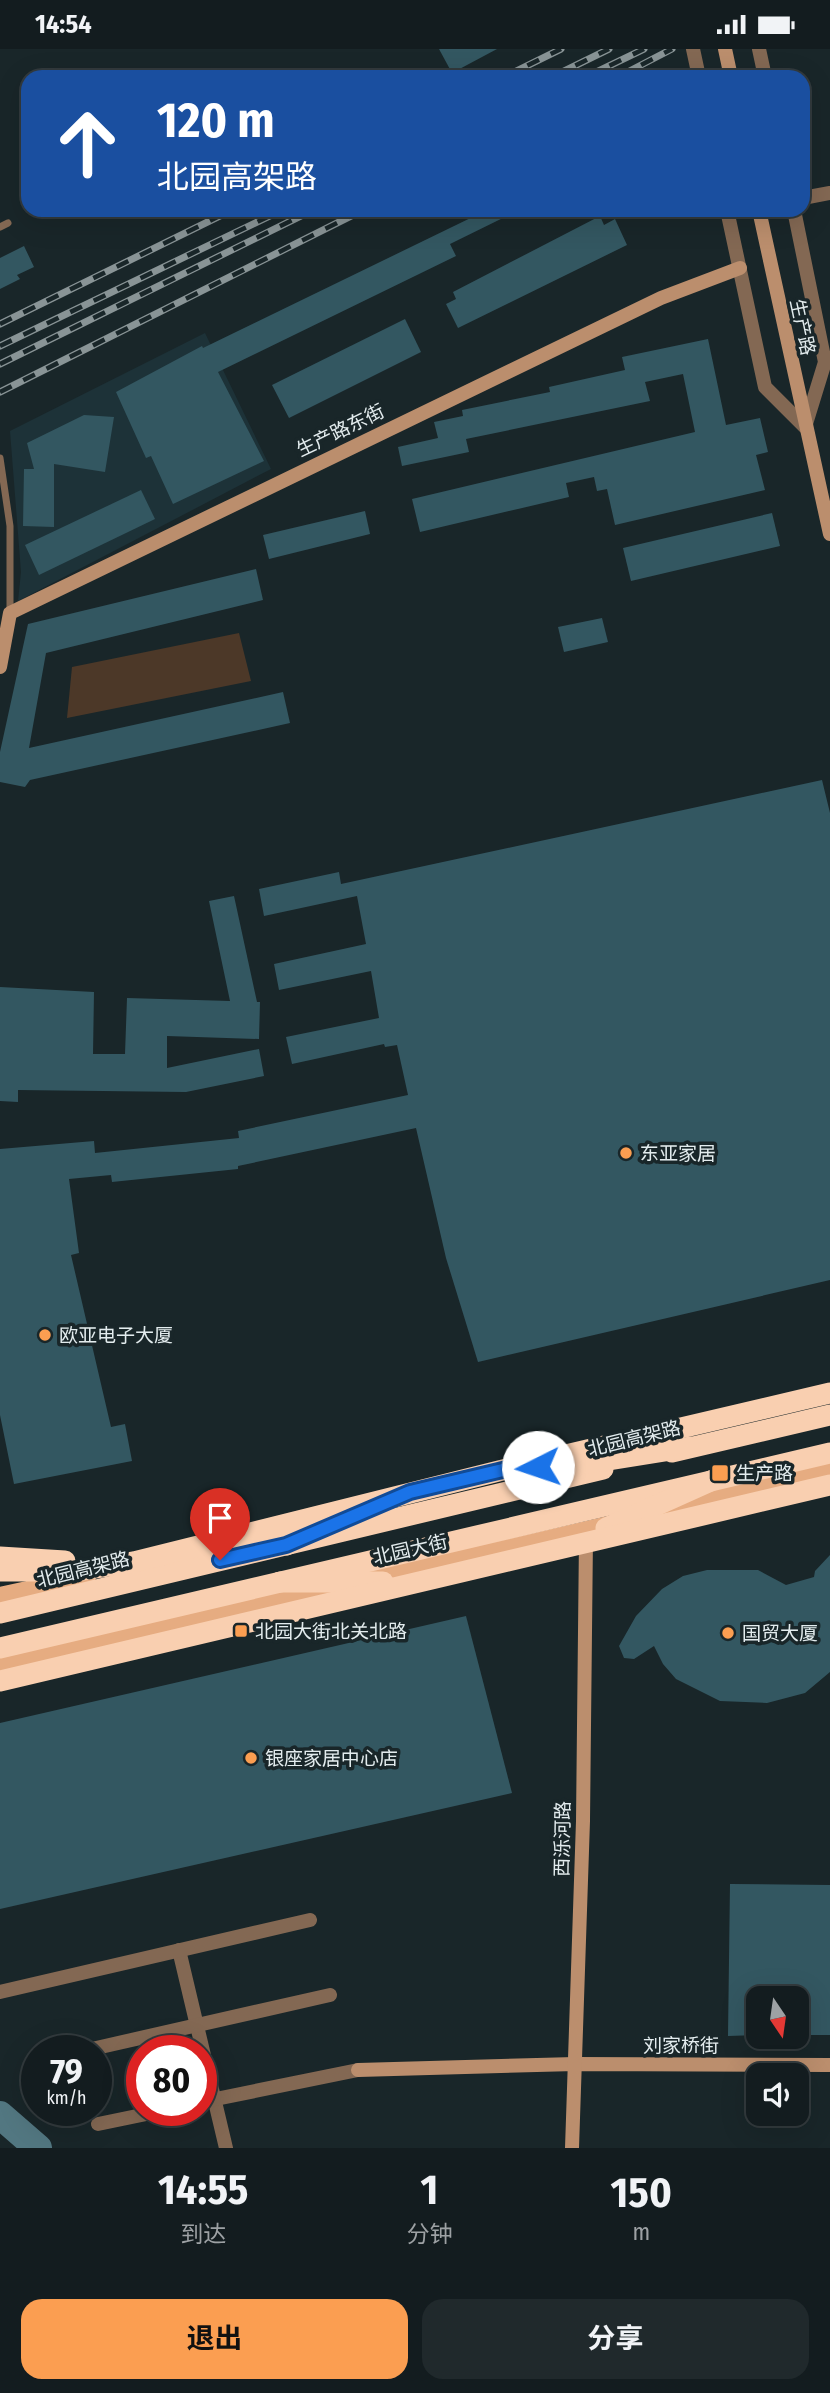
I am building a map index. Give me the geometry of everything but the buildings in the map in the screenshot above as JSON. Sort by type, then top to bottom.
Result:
[{"type":"highway","points":[[0,1571],[75,1571],[134,1562],[302,1522],[410,1492],[830,1392]]},
{"type":"highway","name":"北园高架路","points":[[0,1613],[830,1415]]},
{"type":"highway","points":[[511,1468],[565,1467],[690,1447]]},
{"type":"highway","points":[[0,1649],[830,1453]]},
{"type":"highway","points":[[559,1549],[713,1480]]},
{"type":"highway","points":[[0,1681],[830,1485]]},
{"type":"highway","points":[[286,1545],[410,1492]]},
{"type":"highway","points":[[0,1557],[134,1562]]},
{"type":"highway","points":[[280,1582],[423,1582]]},
{"type":"main road","name":"北园大街","points":[[0,1596],[266,1542],[830,1405]]},
{"type":"main road","name":"北园大街","points":[[0,1667],[586,1531],[830,1471]]},
{"type":"street","points":[[693,49],[698,70]]},
{"type":"street","points":[[725,49],[730,70]]},
{"type":"street","points":[[759,49],[764,70]]},
{"type":"street","points":[[810,197],[830,193]]},
{"type":"street","points":[[729,217],[765,387],[805,427],[825,362],[795,217]]},
{"type":"street","name":"生产路","points":[[760,217],[830,534]]},
{"type":"street","name":"生产路东街","points":[[10,613],[649,304],[740,268]]},
{"type":"street","points":[[0,667],[10,613]]},
{"type":"street","name":"西泺河路","points":[[572,2148],[583,1821],[586,1531]]},
{"type":"street","points":[[0,1992],[310,1920]]},
{"type":"street","points":[[180,1949],[198,2035]]},
{"type":"street","points":[[112,2044],[330,1995]]},
{"type":"street","name":"刘家桥街","points":[[217,2099],[358,2070],[575,2064],[830,2065]]},
{"type":"street","points":[[217,2124],[226,2148]]},
{"type":"lane","points":[[0,458],[10,526],[10,613]]},
{"type":"shaded area","points":[[205,333],[271,469],[18,601],[21,572],[10,431]]},
{"type":"shaded area","points":[[239,633],[251,681],[67,718],[72,667]]},
{"type":"waterway","points":[[0,2115],[38,2148]]},
{"type":"railway","points":[[518,70],[561,49]]},
{"type":"railway","points":[[566,70],[609,49]]},
{"type":"railway","points":[[600,70],[644,49]]},
{"type":"railway","points":[[632,70],[672,49]]},
{"type":"railway","points":[[0,324],[218,217]]},
{"type":"railway","points":[[0,346],[267,217]]},
{"type":"railway","points":[[0,364],[299,217]]},
{"type":"railway","points":[[0,392],[349,217]]},
{"type":"place","name":"东亚家居","points":[[626,1153]]},
{"type":"place","name":"欧亚电子大厦","points":[[45,1335]]},
{"type":"place","name":"生产路","points":[[720,1473]]},
{"type":"place","name":"北园大街北关北路","points":[[241,1631]]},
{"type":"place","name":"国贸大厦","points":[[728,1633]]},
{"type":"place","name":"银座家居中心店","points":[[251,1758]]},
{"type":"route","points":[[220,1560],[286,1545],[410,1492],[511,1468],[538,1467]]}]
